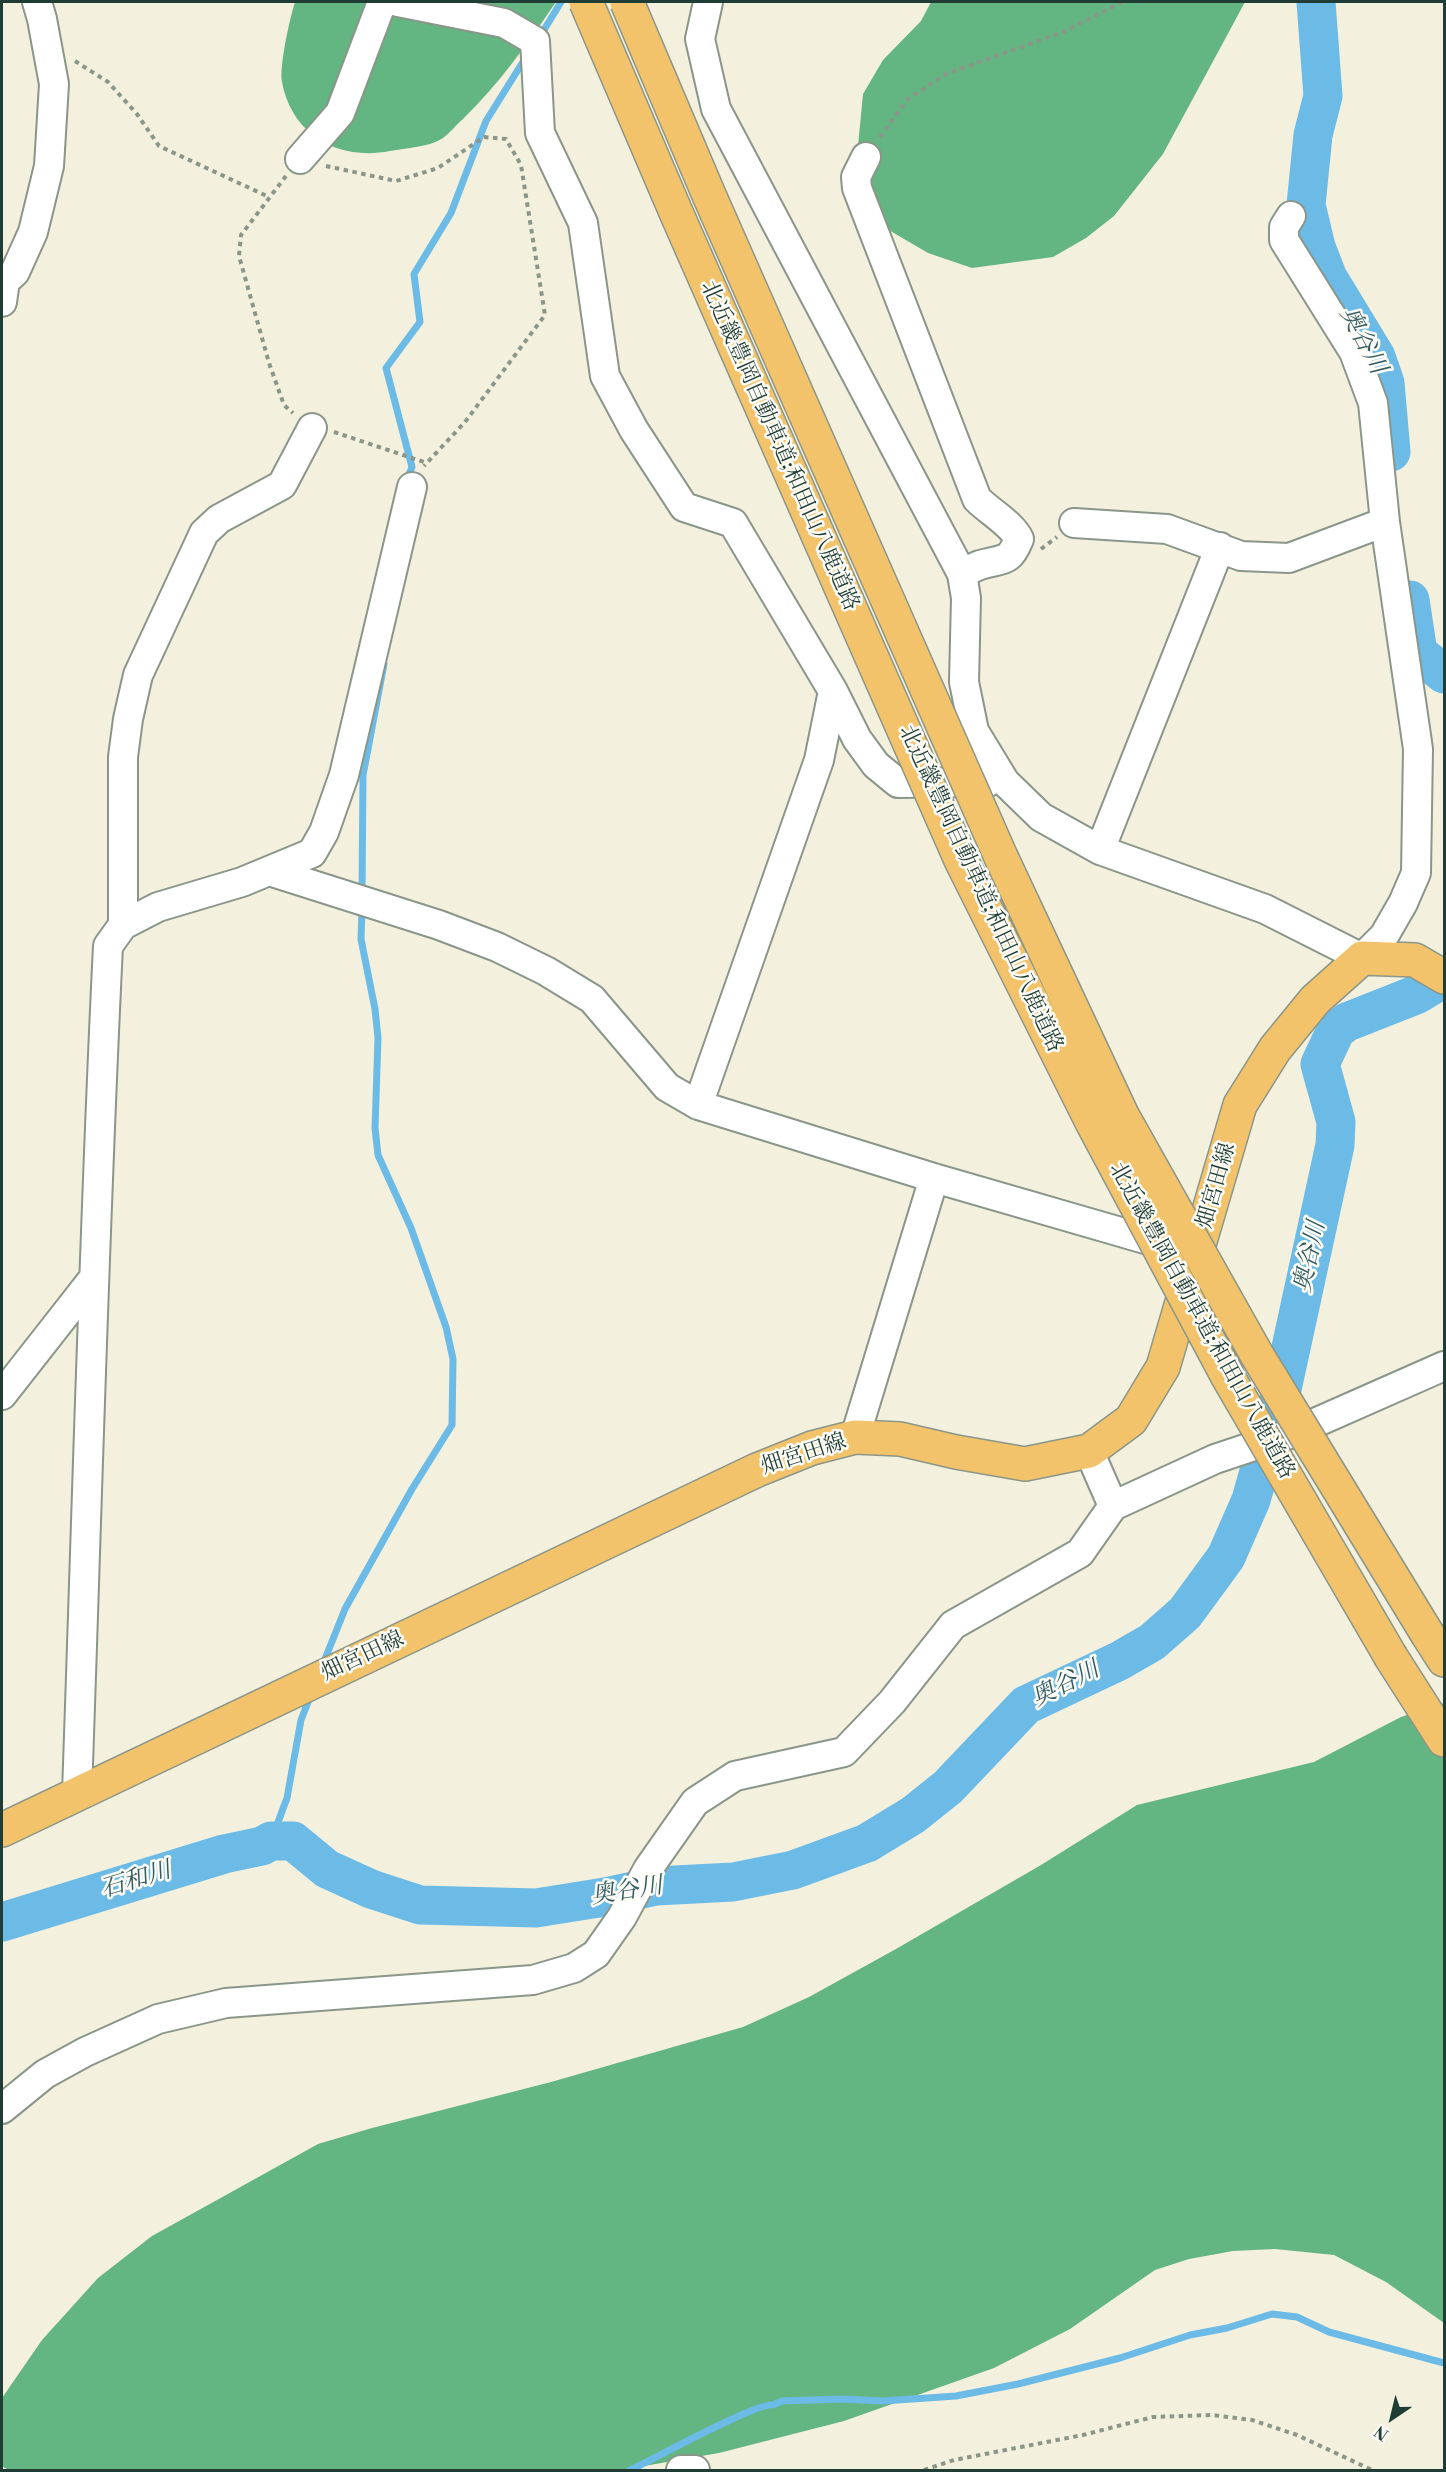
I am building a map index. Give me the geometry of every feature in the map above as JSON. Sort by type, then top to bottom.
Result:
[{"type":"main road","name":"北近畿豊岡自動車道;和田山八鹿道路","points":[[586,2],[961,860],[1092,1122],[1228,1377],[1391,1657],[1444,1740]]},
{"type":"main road","name":"北近畿豊岡自動車道;和田山八鹿道路","points":[[627,2],[709,195],[1001,858],[1122,1115],[1257,1355],[1436,1647]]},
{"type":"main road","points":[[1362,958],[1415,960],[1442,975]]},
{"type":"main road","name":"畑宮田線","points":[[2,1830],[757,1470],[812,1448],[855,1437],[900,1439],[1025,1464],[1089,1451],[1131,1420],[1163,1367],[1240,1105],[1275,1049],[1301,1016],[1315,1000],[1362,958]]},
{"type":"street","points":[[3,288],[15,272],[33,232],[49,166],[54,84],[37,2]]},
{"type":"street","points":[[300,159],[340,113],[382,2]]},
{"type":"street","points":[[398,2],[504,23],[535,41],[540,133],[584,223],[605,375],[634,430],[684,507],[733,523],[833,691],[857,739],[876,765],[898,783],[1005,782]]},
{"type":"street","points":[[708,2],[700,39],[716,108],[962,573],[966,598],[964,682],[974,731],[1005,782],[1041,818],[1100,850],[1265,909],[1362,958],[1384,936],[1403,903],[1416,873],[1418,748],[1385,522],[1379,444],[1373,403],[1354,352],[1284,240],[1284,227],[1291,216]]},
{"type":"street","points":[[866,157],[856,177],[858,188],[977,498],[990,512],[1015,530],[1019,539],[1014,551],[1005,561],[979,565],[962,573]]},
{"type":"street","points":[[123,925],[123,757],[128,719],[138,675],[204,533],[219,519],[282,485],[312,428]]},
{"type":"street","points":[[77,1793],[93,1368],[93,1279],[108,946],[123,925],[158,907],[242,882],[312,853],[324,832],[344,775],[412,487]]},
{"type":"street","points":[[1074,524],[1167,529],[1241,556],[1289,558],[1385,522]]},
{"type":"street","points":[[1100,850],[1220,547]]},
{"type":"street","points":[[698,1105],[819,760],[833,691]]},
{"type":"street","points":[[269,870],[439,925],[497,947],[546,971],[592,999],[667,1087],[698,1105],[934,1178],[1197,1254]]},
{"type":"street","points":[[855,1437],[934,1178]]},
{"type":"street","points":[[2,1395],[93,1279]]},
{"type":"street","points":[[2,2109],[45,2074],[85,2052],[158,2019],[226,2003],[533,1980],[574,1968],[596,1954],[622,1917],[648,1869],[695,1802],[735,1776],[844,1752],[892,1702],[953,1625],[1080,1553],[1113,1506],[1215,1459],[1290,1434],[1444,1366]]},
{"type":"street","points":[[1089,1451],[1113,1506]]},
{"type":"street","points":[[681,2470],[695,2470]]},
{"type":"path","points":[[866,157],[908,99],[946,74],[1063,32],[1122,2]]},
{"type":"path","points":[[47,43],[108,82],[137,114],[159,146],[269,197],[241,235],[239,256],[269,363],[284,405],[312,428],[343,434],[428,463],[465,422],[545,315],[521,165],[506,139],[484,137],[438,168],[396,181],[300,159]]},
{"type":"path","points":[[924,2470],[954,2460],[1083,2435],[1153,2417],[1212,2415],[1252,2420],[1297,2435],[1372,2470]]},
{"type":"green space","points":[[295,2],[556,2],[501,77],[446,136],[425,145],[371,153],[336,148],[321,140],[307,130],[287,101],[281,75]]},
{"type":"green space","points":[[931,2],[1245,2],[1163,154],[1114,216],[1086,238],[1053,257],[972,268],[928,253],[887,229],[856,167],[863,94],[883,60],[921,21]]},
{"type":"green space","points":[[1444,1703],[1444,2323],[1386,2282],[1334,2255],[1275,2249],[1233,2251],[1189,2259],[1155,2270],[1070,2329],[994,2368],[844,2421],[719,2453],[621,2470],[8,2470],[2,2466],[2,2398],[42,2340],[98,2278],[152,2236],[318,2144],[551,2082],[743,2027],[809,1997],[896,1949],[1041,1865],[1137,1805],[1314,1762],[1401,1717]]},
{"type":"waterway","points":[[539,38],[561,2]]},
{"type":"waterway","name":"奥谷川","points":[[1316,2],[1323,96],[1313,135],[1306,205],[1316,247],[1328,278],[1376,357],[1385,383],[1391,452]]},
{"type":"waterway","points":[[406,482],[412,467],[386,368],[420,322],[414,274],[451,213],[486,121],[526,57]]},
{"type":"waterway","name":"奥谷川","points":[[1410,600],[1418,653],[1444,674]]},
{"type":"waterway","points":[[362,894],[363,775],[384,664]]},
{"type":"waterway","points":[[323,1664],[345,1609],[412,1489],[452,1425],[453,1359],[446,1327],[411,1228],[378,1155],[375,1128],[378,1038],[375,1009],[361,939],[362,908]]},
{"type":"waterway","name":"奥谷川","points":[[2,1922],[224,1854],[262,1846],[271,1841],[293,1841],[327,1869],[371,1889],[420,1905],[536,1908],[656,1886],[733,1882],[793,1870],[867,1843],[913,1815],[948,1787],[1026,1705],[1119,1661],[1152,1642],[1185,1613],[1226,1557],[1251,1500],[1282,1389],[1335,1145],[1336,1122],[1320,1064],[1336,1030],[1347,1022],[1418,994],[1444,978]]},
{"type":"waterway","points":[[271,1841],[287,1798],[301,1720],[310,1697]]},
{"type":"waterway","points":[[630,2470],[727,2421],[782,2401],[842,2399],[883,2401],[956,2396],[1018,2384],[1120,2358],[1190,2335],[1227,2328],[1272,2314],[1297,2317],[1329,2332],[1444,2363]]},
{"type":"water label","name":"石和川","points":[[136,1881]]}]
